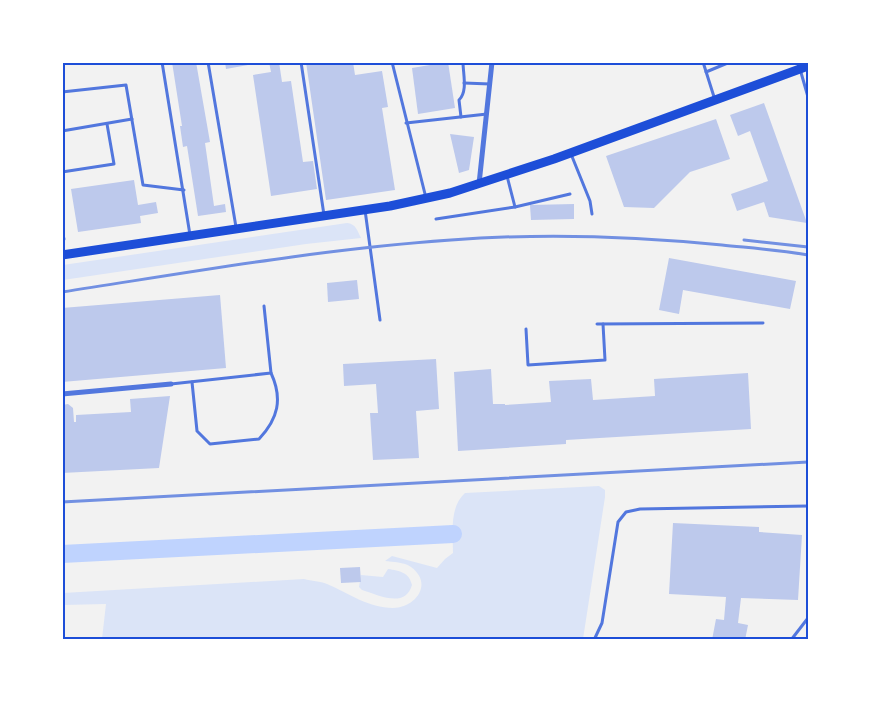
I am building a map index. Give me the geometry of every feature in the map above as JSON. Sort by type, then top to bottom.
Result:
[{"type":"main road","points":[[63,250],[236,229],[364,210],[426,198],[479,184],[571,153],[716,100],[802,66]]},
{"type":"street","points":[[479,184],[492,62]]},
{"type":"street","points":[[62,394],[170,384]]},
{"type":"lane","points":[[162,62],[190,235]]},
{"type":"lane","points":[[208,62],[236,229]]},
{"type":"lane","points":[[301,62],[324,216]]},
{"type":"lane","points":[[392,62],[426,198]]},
{"type":"lane","points":[[461,116],[459,100],[463,96],[463,62]]},
{"type":"lane","points":[[702,62],[716,100]]},
{"type":"lane","points":[[706,72],[730,62]]},
{"type":"lane","points":[[802,66],[808,98]]},
{"type":"lane","points":[[464,83],[490,84]]},
{"type":"lane","points":[[62,92],[126,85],[143,184],[184,190]]},
{"type":"lane","points":[[406,123],[487,114]]},
{"type":"lane","points":[[62,131],[132,119]]},
{"type":"lane","points":[[62,172],[114,164],[107,124]]},
{"type":"lane","points":[[571,153],[590,201],[592,214]]},
{"type":"lane","points":[[507,175],[515,207]]},
{"type":"lane","points":[[436,219],[515,207],[570,194]]},
{"type":"lane","points":[[364,210],[380,320]]},
{"type":"lane","points":[[62,231],[64,239],[63,250]]},
{"type":"lane","points":[[192,382],[197,430],[210,444],[260,439],[269,428],[277,412],[277,385],[272,373],[264,306]]},
{"type":"lane","points":[[597,324],[763,323]]},
{"type":"lane","points":[[526,329],[528,365],[605,360],[604,324]]},
{"type":"lane","points":[[170,384],[272,373]]},
{"type":"lane","points":[[594,640],[602,623],[618,522],[626,512],[640,509],[808,506]]},
{"type":"lane","points":[[791,640],[808,618]]},
{"type":"shaded area","points":[[347,223],[354,226],[361,238],[306,244],[63,280],[63,265]]},
{"type":"shaded area","points":[[599,486],[605,490],[605,497],[583,639],[102,639],[106,604],[63,605],[63,593],[304,579],[324,583],[376,606],[401,607],[414,600],[419,594],[421,581],[418,574],[408,565],[385,561],[392,556],[437,568],[453,553],[454,513],[456,506],[465,493]]},
{"type":"shaded area","points":[[388,569],[403,573],[409,577],[412,585],[404,597],[383,597],[362,590],[359,587],[361,575],[383,577]]},
{"type":"building","points":[[172,62],[196,62],[210,142],[205,143],[214,206],[225,204],[226,212],[198,216],[187,146],[183,147],[180,126],[182,126]]},
{"type":"building","points":[[225,62],[247,62],[248,65],[226,69]]},
{"type":"building","points":[[269,62],[279,62],[282,82],[291,81],[303,162],[313,161],[317,189],[271,196],[253,75],[271,72]]},
{"type":"building","points":[[306,62],[353,62],[355,75],[382,71],[388,107],[382,108],[395,190],[326,200]]},
{"type":"building","points":[[448,62],[455,108],[418,114],[412,68]]},
{"type":"building","points":[[764,103],[807,223],[769,217],[764,202],[737,211],[731,194],[768,181],[750,131],[738,136],[730,115]]},
{"type":"building","points":[[716,119],[730,159],[690,172],[654,208],[624,207],[606,156]]},
{"type":"building","points":[[450,134],[474,137],[469,170],[459,173]]},
{"type":"building","points":[[134,180],[138,205],[156,202],[158,213],[140,216],[141,223],[78,232],[71,189]]},
{"type":"building","points":[[574,204],[574,219],[531,220],[530,205]]},
{"type":"building","points":[[669,258],[796,281],[790,309],[683,290],[679,314],[659,310]]},
{"type":"building","points":[[357,280],[359,299],[328,302],[327,283]]},
{"type":"building","points":[[220,295],[226,368],[62,382],[62,308]]},
{"type":"building","points":[[436,359],[439,409],[416,411],[419,458],[373,460],[370,413],[378,413],[376,384],[344,386],[343,364]]},
{"type":"building","points":[[491,369],[493,404],[505,405],[551,402],[549,381],[591,379],[593,400],[655,396],[654,379],[748,373],[751,429],[566,440],[566,444],[458,451],[454,372]]},
{"type":"building","points":[[170,396],[159,468],[62,473],[62,405],[68,404],[73,408],[74,422],[76,422],[76,415],[131,412],[130,399]]},
{"type":"building","points":[[673,523],[759,527],[759,532],[802,535],[798,600],[741,598],[738,623],[748,625],[745,640],[712,640],[716,619],[724,620],[726,597],[669,594]]},
{"type":"building","points":[[360,567],[361,582],[341,583],[340,568]]},
{"type":"waterway","points":[[62,554],[453,534]]},
{"type":"railway","points":[[62,292],[305,255],[402,244],[485,238],[553,236],[654,239],[776,250],[808,255]]},
{"type":"railway","points":[[744,240],[808,247]]},
{"type":"railway","points":[[62,502],[808,462]]}]
